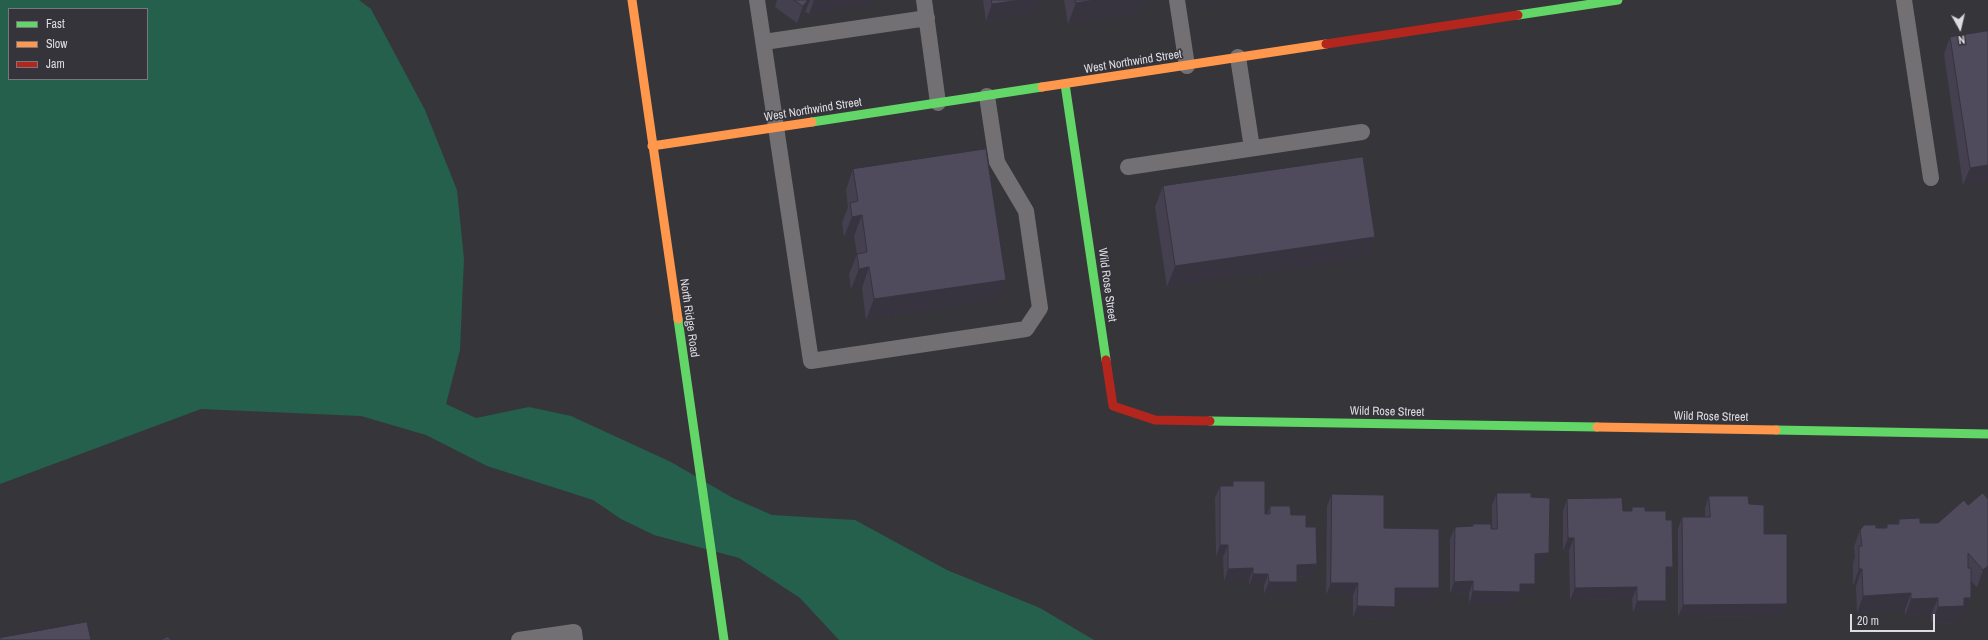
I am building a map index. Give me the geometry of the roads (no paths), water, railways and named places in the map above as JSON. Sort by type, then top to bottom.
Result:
[{"type":"street","name":"North Ridge Road","points":[[632,0],[724,640]]},
{"type":"street","name":"West Northwind Street","points":[[652,146],[1618,0]]},
{"type":"street","name":"Wild Rose Street","points":[[1065,84],[1113,406],[1155,420],[1988,434]]},
{"type":"lane","points":[[757,0],[811,361],[1018,330],[1026,328],[1040,308],[1026,212],[997,162],[987,96]]},
{"type":"lane","points":[[924,0],[938,103]]},
{"type":"lane","points":[[1177,0],[1187,66]]},
{"type":"lane","points":[[1904,0],[1931,178]]},
{"type":"lane","points":[[764,42],[927,18]]},
{"type":"lane","points":[[1238,58],[1252,148]]},
{"type":"lane","points":[[1128,167],[1362,132]]},
{"type":"lane","points":[[519,640],[574,632],[575,640]]}]
